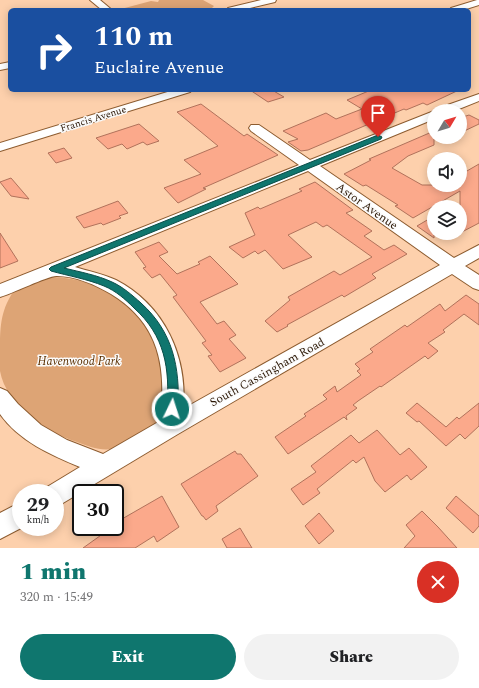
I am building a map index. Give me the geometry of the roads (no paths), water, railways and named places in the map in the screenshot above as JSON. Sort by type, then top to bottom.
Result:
[{"type":"street","points":[[94,0],[105,8]]},
{"type":"street","points":[[239,8],[272,0]]},
{"type":"street","points":[[474,0],[479,2]]},
{"type":"street","points":[[460,8],[479,2]]},
{"type":"street","name":"Francis Avenue","points":[[0,147],[179,92]]},
{"type":"street","points":[[461,104],[479,97]]},
{"type":"street","points":[[0,291],[427,118]]},
{"type":"street","name":"Astor Avenue","points":[[255,128],[479,284]]},
{"type":"street","name":"South Cassingham Road","points":[[64,489],[479,251]]},
{"type":"street","points":[[54,269],[92,278],[108,284],[124,293],[150,316],[160,331],[167,346],[172,365],[174,385],[170,427]]},
{"type":"street","points":[[0,396],[21,424],[39,437],[104,466]]},
{"type":"street","points":[[0,526],[12,519]]},
{"type":"park label","name":"Havenwood Park","points":[[79,361]]}]
